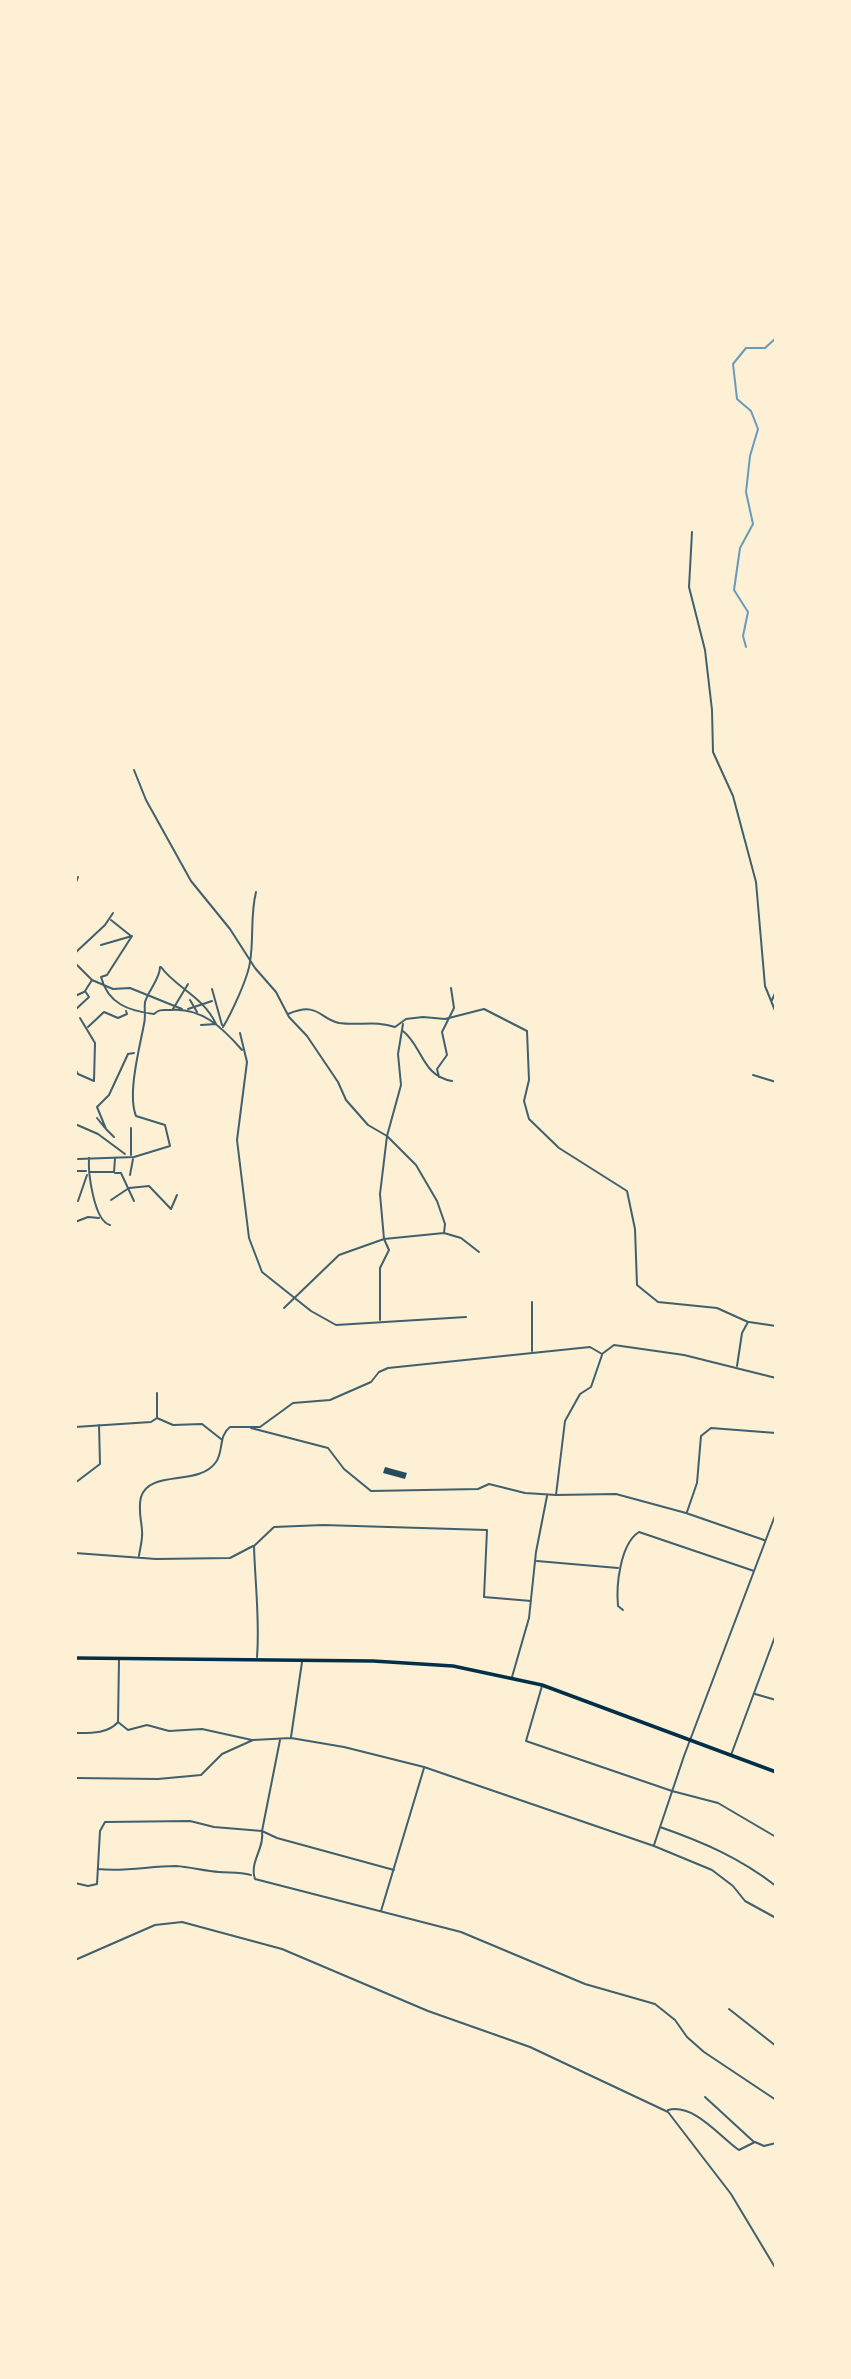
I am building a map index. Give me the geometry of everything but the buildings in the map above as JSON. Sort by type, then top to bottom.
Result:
[{"type":"highway","points":[[75,1658],[257,1659],[443,1665],[542,1685],[776,1772]]},
{"type":"street","points":[[692,533],[689,587],[705,650],[712,710],[713,752],[733,796],[756,882],[765,986],[776,1013]]},
{"type":"street","points":[[134,770],[146,800],[191,881],[276,992],[288,1014],[307,1035],[338,1082],[346,1100],[368,1125],[387,1136],[416,1165],[437,1201],[445,1224],[444,1233]]},
{"type":"street","points":[[75,885],[78,877]]},
{"type":"street","points":[[223,1027],[231,1016],[251,961],[251,918],[256,892]]},
{"type":"street","points":[[75,953],[113,913]]},
{"type":"street","points":[[109,918],[132,936]]},
{"type":"street","points":[[101,945],[132,936]]},
{"type":"street","points":[[132,936],[107,975],[101,977],[103,985],[126,1010],[146,1013],[185,1009],[214,1000]]},
{"type":"street","points":[[75,963],[92,980],[103,985],[113,989],[130,988],[197,1013],[226,1031]]},
{"type":"street","points":[[75,1124],[98,1134],[126,1155],[132,1156],[170,1146],[165,1125],[160,1121],[136,1116],[133,1111],[135,1052],[148,996],[160,975],[160,967],[164,974],[187,986],[216,1024]]},
{"type":"street","points":[[75,996],[85,991],[92,980]]},
{"type":"street","points":[[172,1010],[187,986]]},
{"type":"street","points":[[439,1076],[437,1069],[447,1055],[442,1032],[454,1008],[451,988]]},
{"type":"street","points":[[212,989],[223,1027],[243,1051]]},
{"type":"street","points":[[75,1010],[89,997],[85,991]]},
{"type":"street","points":[[771,1002],[776,991]]},
{"type":"street","points":[[190,1000],[197,1013]]},
{"type":"street","points":[[288,1014],[317,1010],[339,1023],[381,1023],[395,1027],[405,1019],[449,1018],[484,1009],[527,1031],[528,1080],[524,1101],[529,1119],[559,1148],[627,1191],[635,1229],[637,1285],[658,1302],[717,1308],[748,1322],[776,1326]]},
{"type":"street","points":[[87,1028],[104,1012],[118,1018],[127,1014],[126,1010]]},
{"type":"street","points":[[75,1069],[78,1074],[94,1081],[95,1043],[80,1018]]},
{"type":"street","points":[[381,1321],[380,1268],[389,1250],[384,1239],[380,1194],[387,1136],[401,1086],[398,1054],[403,1023]]},
{"type":"street","points":[[201,1025],[216,1024]]},
{"type":"street","points":[[402,1030],[419,1049],[426,1066],[439,1076],[452,1081]]},
{"type":"street","points":[[240,1033],[247,1062],[237,1140],[251,1250],[262,1272],[294,1298],[336,1325],[466,1317]]},
{"type":"street","points":[[106,1129],[97,1107],[109,1095],[128,1054],[135,1052]]},
{"type":"street","points":[[753,1075],[776,1082]]},
{"type":"street","points":[[96,1118],[114,1137]]},
{"type":"street","points":[[130,1175],[131,1128]]},
{"type":"street","points":[[78,1159],[115,1159],[126,1155]]},
{"type":"street","points":[[75,1197],[78,1201],[88,1171],[89,1158]]},
{"type":"street","points":[[114,1172],[115,1159]]},
{"type":"street","points":[[76,1170],[121,1173],[134,1201]]},
{"type":"street","points":[[88,1171],[100,1218]]},
{"type":"street","points":[[111,1200],[128,1188],[149,1186],[171,1209],[177,1195]]},
{"type":"street","points":[[75,1222],[88,1217],[100,1218],[110,1225]]},
{"type":"street","points":[[284,1308],[339,1255],[384,1239],[444,1233],[461,1238],[479,1252]]},
{"type":"street","points":[[532,1302],[532,1352]]},
{"type":"street","points":[[737,1367],[742,1333],[748,1322]]},
{"type":"street","points":[[556,1495],[565,1421],[580,1394],[591,1387],[603,1354],[614,1345],[684,1355],[776,1378]]},
{"type":"street","points":[[138,1556],[142,1529],[139,1509],[145,1489],[155,1482],[201,1474],[216,1462],[221,1440],[230,1427],[260,1427],[293,1403],[330,1400],[370,1382],[379,1372],[388,1368],[590,1348],[603,1354]]},
{"type":"street","points":[[157,1393],[157,1418]]},
{"type":"street","points":[[157,1418],[173,1425],[202,1424],[221,1440]]},
{"type":"street","points":[[75,1427],[99,1423],[151,1422],[157,1418]]},
{"type":"street","points":[[75,1483],[100,1464],[99,1423]]},
{"type":"street","points":[[686,1513],[697,1483],[701,1436],[704,1431],[711,1427],[776,1433]]},
{"type":"street","points":[[249,1428],[328,1448],[344,1469],[371,1491],[478,1489],[489,1484],[547,1495],[616,1494],[686,1513],[765,1540]]},
{"type":"street","points":[[512,1677],[531,1601],[547,1495]]},
{"type":"street","points":[[654,1846],[690,1739],[776,1513]]},
{"type":"street","points":[[75,1553],[230,1558],[254,1546],[274,1527],[323,1525],[487,1530],[484,1597],[531,1601]]},
{"type":"street","points":[[623,1610],[618,1606],[620,1568],[634,1536],[644,1532],[754,1571]]},
{"type":"street","points":[[254,1546],[256,1610],[260,1625],[257,1659]]},
{"type":"street","points":[[537,1561],[620,1568]]},
{"type":"street","points":[[731,1756],[776,1634]]},
{"type":"street","points":[[75,1733],[101,1732],[112,1728],[118,1722],[119,1659]]},
{"type":"street","points":[[290,1738],[302,1660]]},
{"type":"street","points":[[542,1685],[526,1741],[672,1791],[718,1803],[776,1837]]},
{"type":"street","points":[[754,1693],[776,1700]]},
{"type":"street","points":[[118,1722],[128,1730],[147,1725],[169,1731],[202,1729],[237,1739],[290,1738],[344,1747],[424,1767],[654,1846],[712,1870],[733,1885],[746,1901],[776,1918]]},
{"type":"street","points":[[253,1875],[263,1837],[280,1739]]},
{"type":"street","points":[[75,1778],[158,1779],[201,1775],[222,1754],[253,1740]]},
{"type":"street","points":[[381,1912],[424,1767]]},
{"type":"street","points":[[75,1884],[97,1884],[100,1831],[105,1822],[190,1821],[214,1827],[262,1831],[277,1838],[394,1870]]},
{"type":"street","points":[[660,1827],[711,1845],[756,1870],[776,1886]]},
{"type":"street","points":[[98,1869],[149,1870],[175,1866],[210,1868],[219,1872],[234,1870],[253,1875],[263,1882],[461,1932],[585,1984],[655,2004],[675,2020],[704,2052],[776,2100]]},
{"type":"street","points":[[75,1960],[155,1925],[182,1922],[282,1949],[329,1966],[428,2011],[530,2047],[666,2110],[731,2194],[776,2269]]},
{"type":"street","points":[[729,2009],[776,2046]]},
{"type":"street","points":[[705,2097],[755,2142],[764,2146],[776,2143]]},
{"type":"street","points":[[666,2110],[675,2108],[700,2119],[739,2150],[755,2142]]},
{"type":"waterway","points":[[746,647],[743,636],[748,612],[734,590],[740,548],[753,524],[746,492],[750,456],[758,429],[751,411],[737,399],[733,364],[746,348],[765,348],[776,338]]}]
